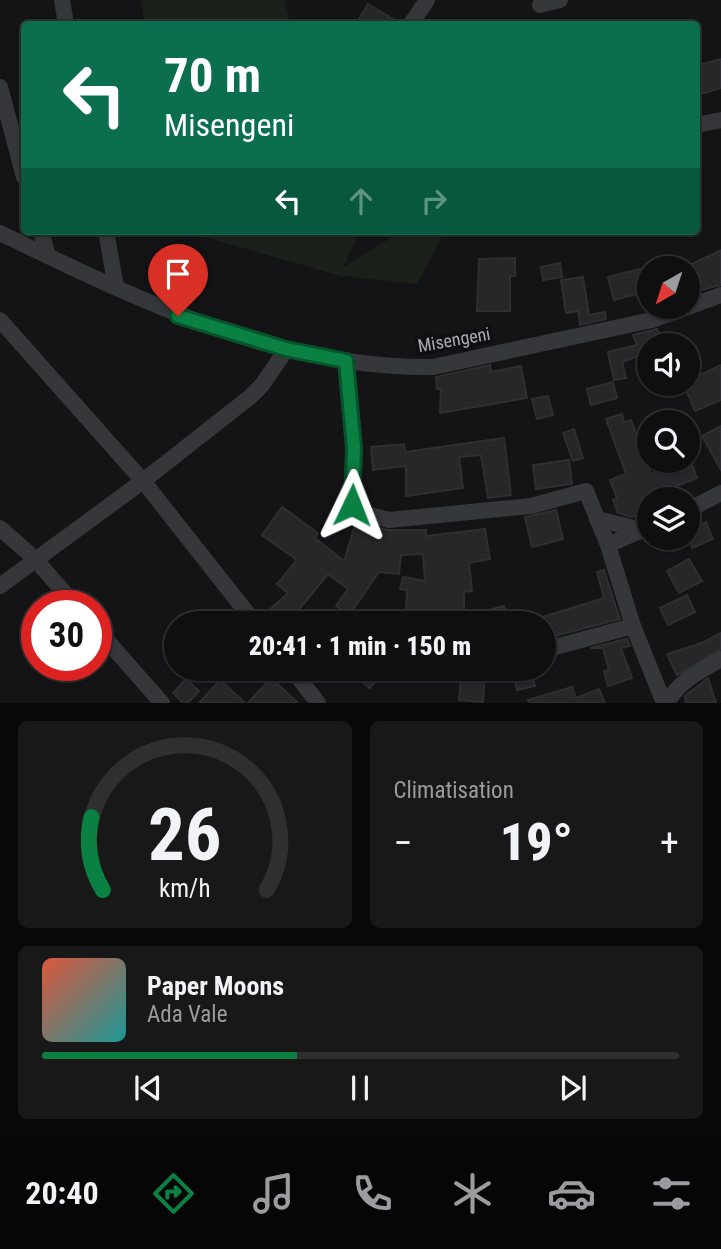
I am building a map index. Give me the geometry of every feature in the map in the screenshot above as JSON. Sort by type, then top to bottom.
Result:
[{"type":"street","points":[[62,0],[66,21]]},
{"type":"street","points":[[413,21],[427,0]]},
{"type":"street","points":[[540,5],[560,0]]},
{"type":"street","points":[[0,87],[21,166]]},
{"type":"street","points":[[700,124],[721,120]]},
{"type":"street","name":"Misengeni","points":[[0,233],[196,323],[286,349],[346,361],[403,367],[433,367],[652,320],[721,295]]},
{"type":"street","points":[[42,235],[48,256]]},
{"type":"street","points":[[107,235],[116,287]]},
{"type":"street","points":[[0,320],[143,481],[246,611]]},
{"type":"street","points":[[0,586],[34,558],[143,481],[250,397],[262,386],[286,349]]},
{"type":"street","points":[[346,361],[354,448],[352,505],[360,515],[389,520],[531,506],[586,492],[608,545],[633,626],[665,703],[688,678],[721,659]]},
{"type":"street","points":[[700,504],[721,493]]},
{"type":"street","points":[[597,519],[637,529]]},
{"type":"street","points":[[0,528],[34,558],[62,590]]},
{"type":"street","points":[[608,545],[637,533]]},
{"type":"street","points":[[556,647],[633,626]]},
{"type":"street","points":[[112,646],[162,703]]},
{"type":"street","points":[[301,681],[318,703]]},
{"type":"shaded area","points":[[141,0],[285,0],[289,21],[144,21]]},
{"type":"shaded area","points":[[197,235],[354,235],[357,238],[343,267],[395,235],[443,235],[417,284],[341,276]]},
{"type":"building","points":[[368,4],[396,21],[358,21]]},
{"type":"building","points":[[721,59],[721,88],[700,94],[700,65]]},
{"type":"building","points":[[721,250],[721,285],[700,290],[700,260]]},
{"type":"building","points":[[515,258],[515,276],[510,276],[510,311],[477,311],[479,259]]},
{"type":"building","points":[[560,263],[562,277],[543,280],[541,267]]},
{"type":"building","points":[[637,270],[637,294],[614,300],[608,277]]},
{"type":"building","points":[[583,277],[589,315],[605,312],[606,319],[580,325],[578,311],[566,313],[561,280]]},
{"type":"building","points":[[657,329],[659,333],[641,333]]},
{"type":"building","points":[[637,345],[637,356],[622,362],[626,378],[614,380],[608,352]]},
{"type":"building","points":[[490,365],[491,372],[521,366],[527,398],[440,413],[441,389],[437,389],[436,377]]},
{"type":"building","points":[[721,365],[721,400],[695,410],[689,396],[700,396],[700,375]]},
{"type":"building","points":[[613,382],[617,398],[591,405],[587,389]]},
{"type":"building","points":[[548,396],[553,415],[537,419],[532,399]]},
{"type":"building","points":[[622,414],[624,422],[631,420],[637,436],[637,473],[695,473],[697,478],[674,487],[637,487],[637,515],[632,517],[618,513],[613,500],[617,498],[610,480],[626,474],[606,419]]},
{"type":"building","points":[[721,426],[721,470],[702,436]]},
{"type":"building","points":[[574,429],[583,458],[573,461],[563,433]]},
{"type":"building","points":[[504,438],[511,495],[488,498],[481,455],[459,457],[463,488],[406,496],[406,466],[373,470],[371,447],[404,444],[405,452]]},
{"type":"building","points":[[569,460],[572,484],[536,489],[533,465]]},
{"type":"building","points":[[282,507],[318,533],[315,538],[344,561],[356,522],[387,530],[426,530],[426,536],[485,529],[490,559],[469,563],[472,591],[464,592],[464,611],[406,610],[407,590],[400,589],[403,577],[425,581],[423,554],[401,555],[399,574],[379,572],[352,611],[343,611],[336,606],[348,589],[328,574],[298,611],[268,611],[288,593],[277,584],[297,560],[262,535]]},
{"type":"building","points":[[556,510],[563,539],[532,547],[525,517]]},
{"type":"building","points":[[706,522],[713,539],[700,545],[700,525]]},
{"type":"building","points":[[689,559],[702,581],[679,593],[667,571]]},
{"type":"building","points":[[604,570],[620,619],[556,635],[556,613],[604,598],[597,572]]},
{"type":"building","points":[[687,595],[695,612],[668,625],[660,608]]},
{"type":"building","points":[[504,606],[505,611],[484,611]]},
{"type":"building","points":[[721,633],[721,649],[677,675],[667,654],[702,643]]},
{"type":"building","points":[[627,639],[630,646],[621,648],[632,678],[608,686],[604,671],[609,670],[603,648],[590,648]]},
{"type":"building","points":[[708,678],[716,703],[686,703],[685,696]]},
{"type":"building","points":[[184,681],[188,681],[199,691],[188,703],[183,703],[173,693]]},
{"type":"building","points":[[221,681],[245,703],[199,703]]},
{"type":"building","points":[[268,681],[274,681],[298,703],[248,703]]},
{"type":"building","points":[[361,681],[376,681],[370,688]]},
{"type":"building","points":[[461,681],[484,681],[483,702],[459,700]]},
{"type":"building","points":[[515,681],[534,681],[535,686],[517,690]]},
{"type":"building","points":[[572,687],[576,698],[599,689],[605,703],[529,703],[528,700]]},
{"type":"route","points":[[178,316],[286,349],[346,361],[354,448],[352,505]]}]
